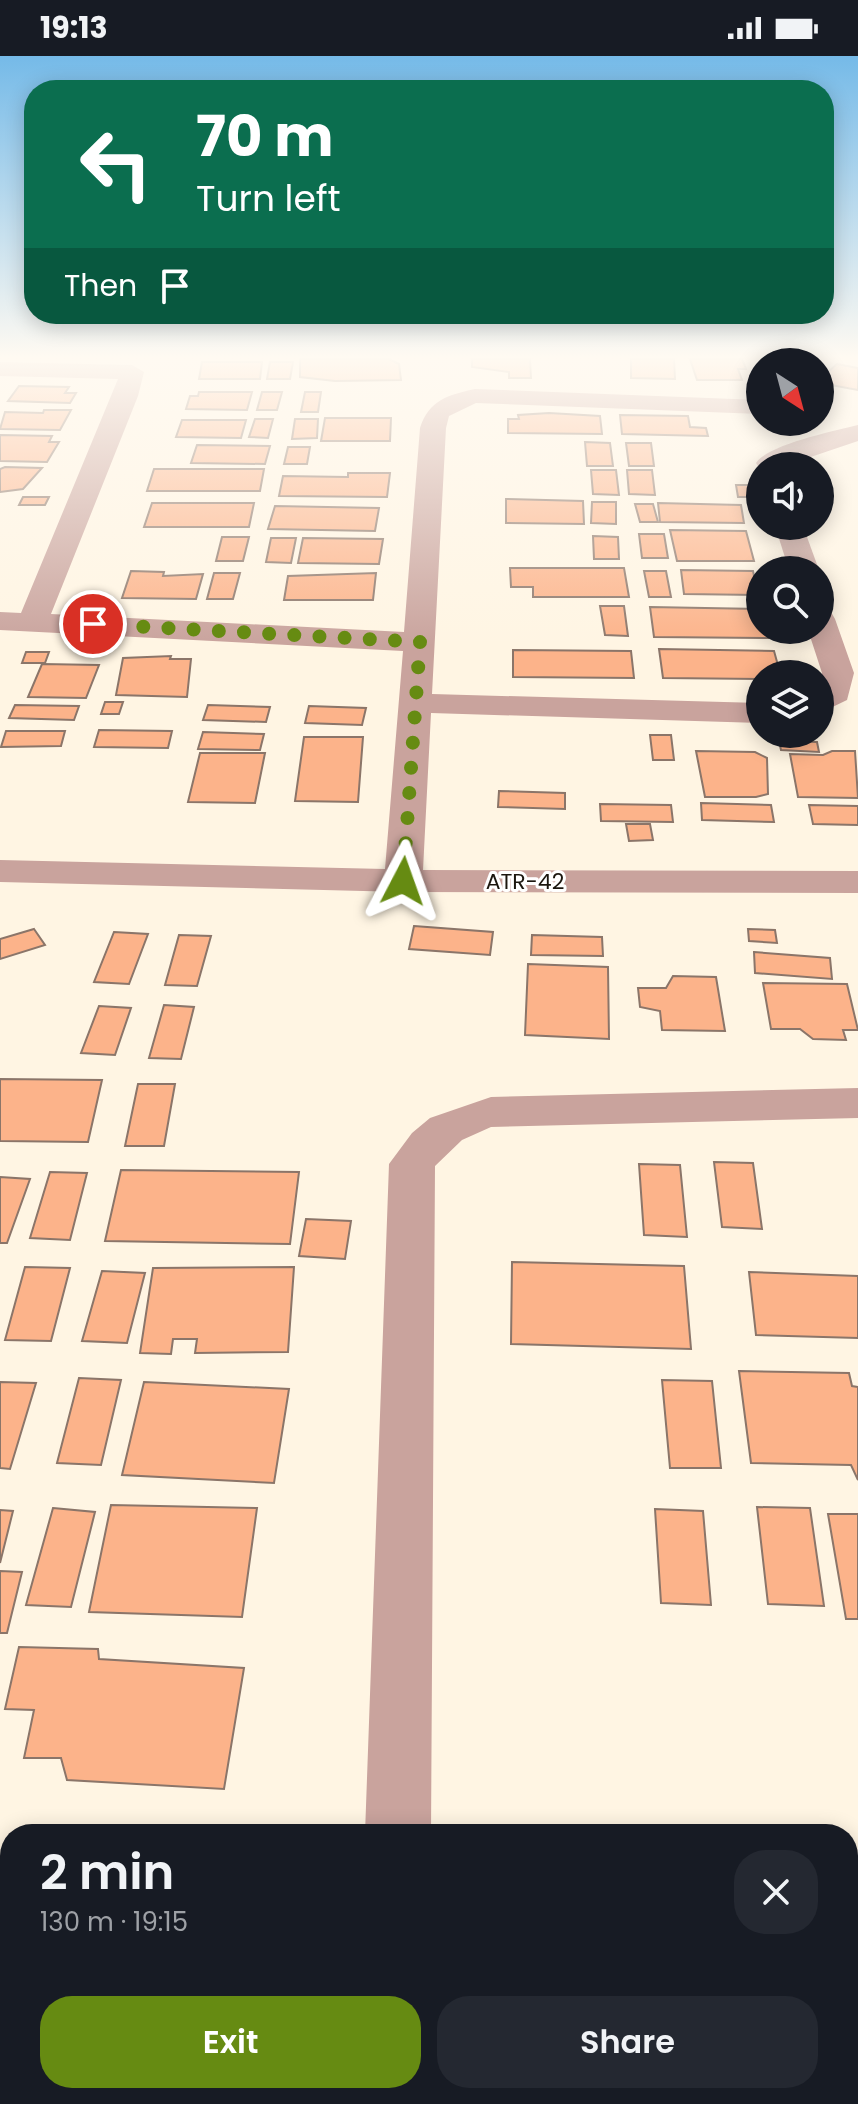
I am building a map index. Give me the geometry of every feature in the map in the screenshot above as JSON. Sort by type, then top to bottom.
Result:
[{"type":"street","points":[[33,621],[102,455]]},
{"type":"street","points":[[403,881],[431,455]]},
{"type":"street","points":[[0,621],[420,642]]},
{"type":"street","points":[[834,661],[838,673],[834,694]]},
{"type":"street","points":[[415,703],[746,713]]},
{"type":"street","name":"ATR-42","points":[[0,871],[403,881],[858,882]]},
{"type":"street","points":[[398,1824],[412,1164],[424,1145],[466,1117],[491,1112],[858,1103]]},
{"type":"building","points":[[0,455],[51,455],[47,462],[0,461]]},
{"type":"building","points":[[194,455],[268,455],[265,464],[191,463]]},
{"type":"building","points":[[286,455],[309,455],[307,464],[284,464]]},
{"type":"building","points":[[586,455],[612,455],[613,466],[587,466]]},
{"type":"building","points":[[628,455],[653,455],[654,466],[629,466]]},
{"type":"building","points":[[42,468],[23,489],[0,492],[0,469]]},
{"type":"building","points":[[154,469],[264,469],[260,491],[147,491]]},
{"type":"building","points":[[591,470],[616,470],[619,495],[593,494]]},
{"type":"building","points":[[627,470],[652,470],[655,495],[629,494]]},
{"type":"building","points":[[348,473],[390,473],[387,497],[279,496],[283,476],[348,477]]},
{"type":"building","points":[[736,485],[746,485],[746,497],[738,497]]},
{"type":"building","points":[[23,497],[49,497],[45,505],[19,505]]},
{"type":"building","points":[[506,499],[583,501],[584,524],[506,523]]},
{"type":"building","points":[[592,502],[616,502],[616,524],[591,523]]},
{"type":"building","points":[[152,503],[254,503],[249,527],[144,527]]},
{"type":"building","points":[[658,503],[741,505],[744,523],[660,522]]},
{"type":"building","points":[[635,504],[653,504],[658,522],[640,522]]},
{"type":"building","points":[[275,506],[379,508],[375,531],[268,529]]},
{"type":"building","points":[[670,530],[746,531],[753,556],[746,556],[746,561],[677,561]]},
{"type":"building","points":[[639,534],[664,534],[668,558],[642,558]]},
{"type":"building","points":[[593,536],[618,537],[619,559],[594,559]]},
{"type":"building","points":[[222,537],[249,537],[243,561],[216,561]]},
{"type":"building","points":[[271,538],[296,538],[291,563],[266,562]]},
{"type":"building","points":[[303,538],[383,539],[379,564],[298,563]]},
{"type":"building","points":[[510,568],[624,568],[629,597],[533,597],[533,587],[511,587]]},
{"type":"building","points":[[681,570],[746,571],[746,595],[684,594]]},
{"type":"building","points":[[131,571],[164,572],[163,576],[203,574],[196,599],[122,598]]},
{"type":"building","points":[[644,571],[666,571],[671,597],[649,597]]},
{"type":"building","points":[[214,573],[240,573],[233,599],[207,599]]},
{"type":"building","points":[[376,573],[373,600],[284,600],[288,576]]},
{"type":"building","points":[[600,606],[624,606],[628,636],[605,635]]},
{"type":"building","points":[[650,607],[746,609],[746,638],[654,637]]},
{"type":"building","points":[[659,649],[774,651],[776,660],[746,660],[746,679],[663,678]]},
{"type":"building","points":[[513,650],[631,651],[634,678],[513,677]]},
{"type":"building","points":[[26,652],[49,652],[45,663],[22,663]]},
{"type":"building","points":[[171,656],[170,659],[191,659],[187,697],[116,695],[123,658]]},
{"type":"building","points":[[42,664],[99,665],[86,698],[28,697]]},
{"type":"building","points":[[105,702],[123,702],[119,714],[101,714]]},
{"type":"building","points":[[15,705],[79,706],[74,720],[9,718]]},
{"type":"building","points":[[208,705],[270,707],[266,722],[203,720]]},
{"type":"building","points":[[309,706],[366,708],[362,725],[305,723]]},
{"type":"building","points":[[99,730],[172,731],[168,748],[94,747]]},
{"type":"building","points":[[6,731],[65,731],[61,746],[1,747]]},
{"type":"building","points":[[203,732],[264,734],[260,750],[198,749]]},
{"type":"building","points":[[650,735],[671,735],[674,760],[653,760]]},
{"type":"building","points":[[304,737],[363,737],[358,802],[295,801]]},
{"type":"building","points":[[818,748],[819,752],[781,750]]},
{"type":"building","points":[[696,751],[755,752],[767,758],[768,794],[756,797],[705,797]]},
{"type":"building","points":[[832,751],[855,751],[858,798],[798,797],[790,754],[823,755]]},
{"type":"building","points":[[200,753],[265,753],[255,803],[188,802]]},
{"type":"building","points":[[499,791],[565,793],[565,809],[498,807]]},
{"type":"building","points":[[701,803],[771,805],[774,822],[702,820]]},
{"type":"building","points":[[600,804],[671,805],[673,822],[601,821]]},
{"type":"building","points":[[809,805],[858,806],[858,825],[813,824]]},
{"type":"building","points":[[626,824],[650,824],[653,840],[629,841]]},
{"type":"building","points":[[414,926],[493,932],[490,955],[409,949]]},
{"type":"building","points":[[34,929],[45,945],[0,959],[0,939]]},
{"type":"building","points":[[748,929],[775,930],[777,943],[749,941]]},
{"type":"building","points":[[114,932],[148,934],[129,984],[94,982]]},
{"type":"building","points":[[179,935],[211,936],[197,986],[165,985]]},
{"type":"building","points":[[532,935],[602,937],[603,956],[531,955]]},
{"type":"building","points":[[754,952],[830,958],[832,979],[755,973]]},
{"type":"building","points":[[528,964],[608,967],[609,1039],[525,1035]]},
{"type":"building","points":[[673,976],[716,977],[725,1031],[662,1030],[660,1011],[640,1007],[638,988],[666,988]]},
{"type":"building","points":[[763,983],[847,984],[858,1030],[843,1030],[846,1040],[813,1039],[800,1029],[771,1029]]},
{"type":"building","points":[[164,1005],[194,1007],[181,1059],[149,1058]]},
{"type":"building","points":[[99,1006],[131,1008],[115,1055],[81,1053]]},
{"type":"building","points":[[0,1079],[102,1080],[88,1142],[0,1141]]},
{"type":"building","points":[[138,1084],[175,1084],[164,1146],[125,1146]]},
{"type":"building","points":[[714,1162],[753,1163],[762,1229],[722,1227]]},
{"type":"building","points":[[639,1164],[680,1165],[687,1237],[644,1235]]},
{"type":"building","points":[[121,1170],[299,1172],[290,1244],[105,1241]]},
{"type":"building","points":[[50,1172],[87,1173],[70,1240],[30,1238]]},
{"type":"building","points":[[0,1177],[30,1179],[7,1243],[0,1243]]},
{"type":"building","points":[[306,1219],[351,1221],[345,1259],[299,1256]]},
{"type":"building","points":[[512,1262],[684,1266],[691,1349],[511,1344]]},
{"type":"building","points":[[25,1267],[70,1268],[51,1341],[5,1340]]},
{"type":"building","points":[[294,1267],[288,1352],[195,1353],[197,1339],[173,1339],[171,1354],[140,1353],[153,1268]]},
{"type":"building","points":[[102,1271],[145,1273],[127,1343],[82,1341]]},
{"type":"building","points":[[749,1272],[858,1276],[858,1338],[756,1335]]},
{"type":"building","points":[[739,1371],[849,1373],[852,1386],[858,1387],[858,1480],[851,1465],[751,1463]]},
{"type":"building","points":[[79,1378],[121,1380],[101,1465],[57,1463]]},
{"type":"building","points":[[662,1380],[712,1381],[721,1468],[670,1468]]},
{"type":"building","points":[[0,1382],[36,1383],[10,1469],[0,1468]]},
{"type":"building","points":[[144,1382],[289,1389],[274,1483],[122,1475]]},
{"type":"building","points":[[111,1505],[257,1508],[242,1617],[89,1612]]},
{"type":"building","points":[[757,1507],[810,1508],[824,1606],[768,1604]]},
{"type":"building","points":[[53,1508],[95,1512],[71,1607],[26,1605]]},
{"type":"building","points":[[655,1509],[703,1511],[711,1605],[661,1603]]},
{"type":"building","points":[[0,1510],[13,1511],[0,1563]]},
{"type":"building","points":[[828,1514],[858,1514],[858,1619],[846,1619]]},
{"type":"building","points":[[0,1571],[22,1572],[7,1633],[0,1633]]},
{"type":"building","points":[[19,1647],[98,1649],[99,1659],[244,1668],[224,1789],[67,1780],[61,1758],[24,1758],[34,1710],[5,1709]]},
{"type":"route","points":[[93,624],[420,642],[403,881]]}]
